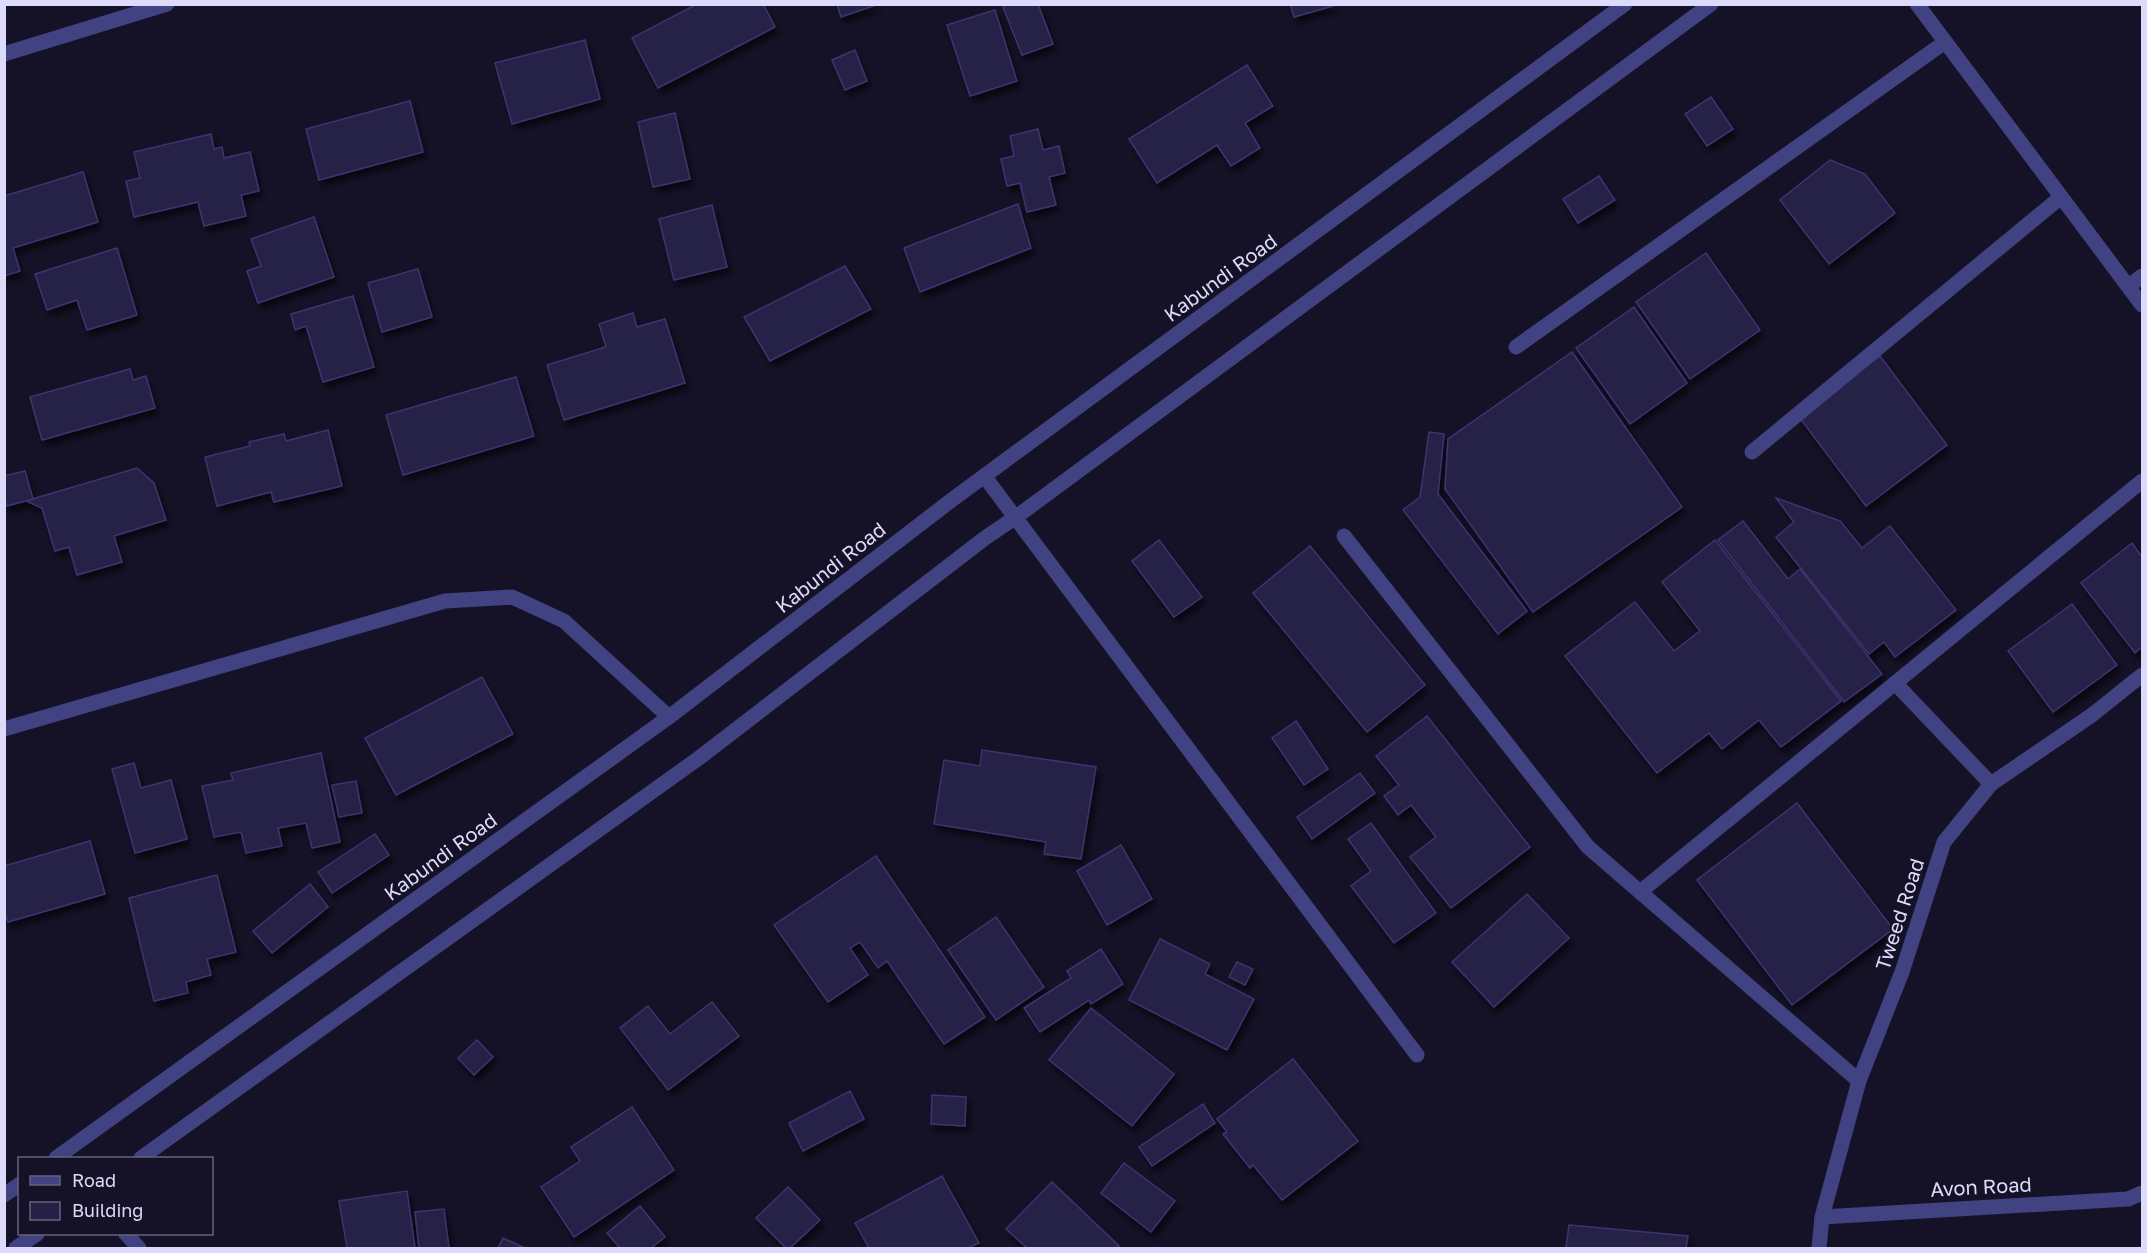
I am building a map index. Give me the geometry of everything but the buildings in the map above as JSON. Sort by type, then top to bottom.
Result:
[{"type":"street","points":[[4,54],[167,4]]},
{"type":"street","name":"Kabundi Road","points":[[59,1157],[669,717],[953,499],[986,477],[1625,4]]},
{"type":"street","points":[[142,1157],[699,758],[985,538],[1711,4]]},
{"type":"street","points":[[1917,4],[2142,305]]},
{"type":"street","points":[[1515,347],[1945,42]]},
{"type":"street","points":[[1752,452],[2061,197]]},
{"type":"street","points":[[2129,286],[2142,276]]},
{"type":"street","points":[[986,477],[1417,1054]]},
{"type":"street","points":[[1640,892],[2142,482]]},
{"type":"street","points":[[1344,536],[1588,847],[1859,1081]]},
{"type":"street","points":[[4,729],[445,601],[512,597],[564,621],[669,717]]},
{"type":"street","name":"Tweed Road","points":[[1819,1248],[1822,1217],[1859,1081],[1902,972],[1944,842],[1991,784],[2092,715],[2142,675]]},
{"type":"street","points":[[1895,683],[1991,784]]},
{"type":"street","points":[[4,1195],[18,1185]]},
{"type":"street","name":"Avon Road","points":[[1822,1217],[2128,1198],[2142,1193]]},
{"type":"street","points":[[16,1248],[34,1235]]},
{"type":"street","points":[[128,1235],[139,1248]]}]
